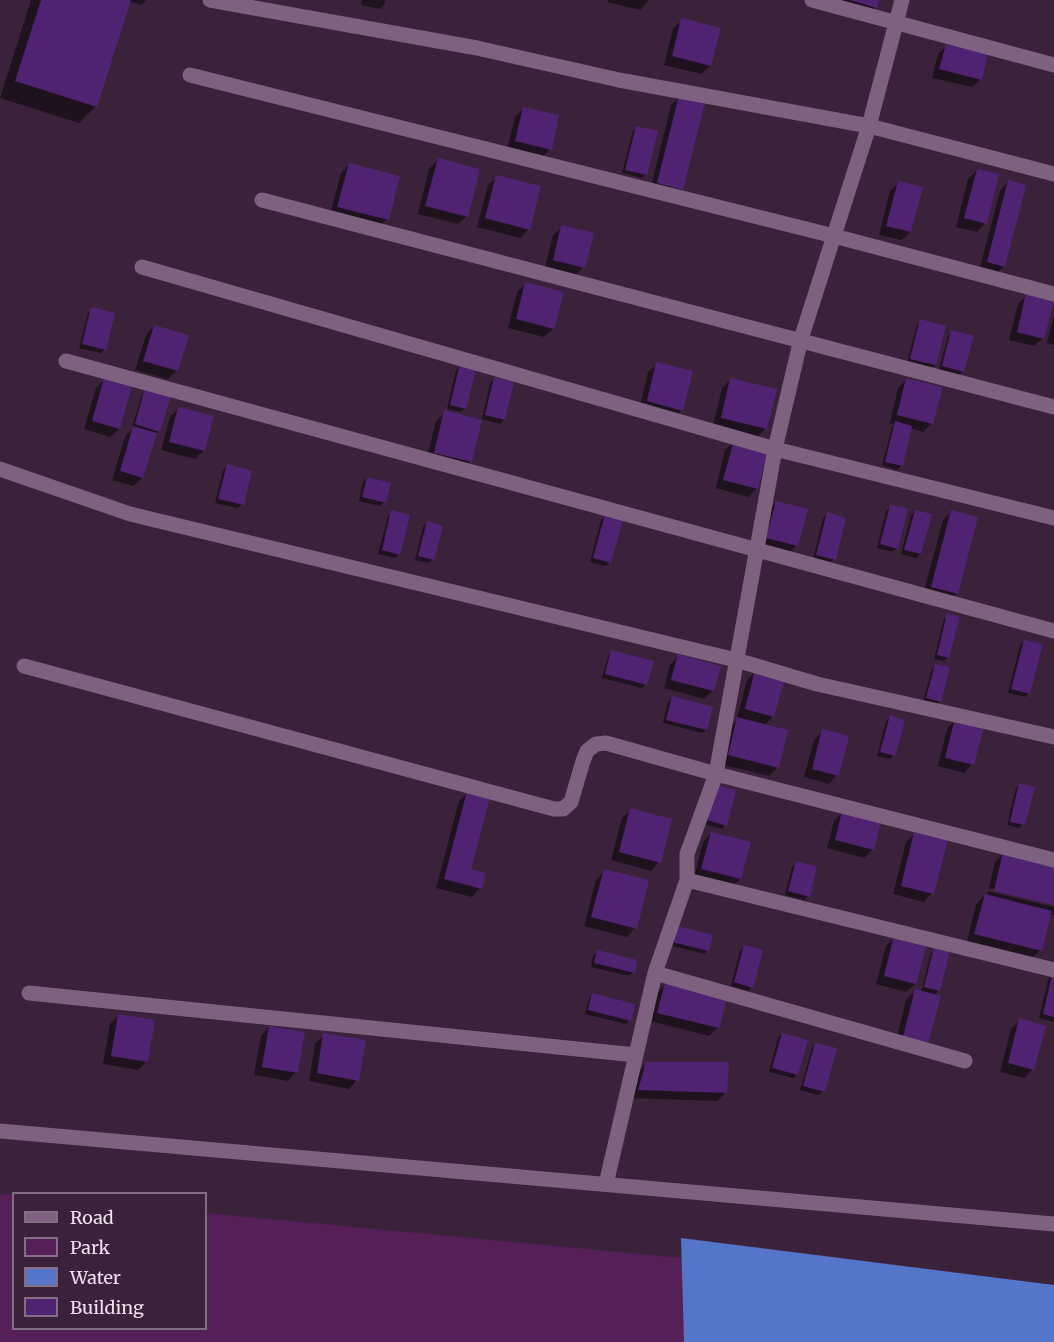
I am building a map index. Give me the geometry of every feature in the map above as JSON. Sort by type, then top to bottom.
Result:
[{"type":"street","points":[[210,0],[477,48],[619,80],[869,126],[1054,174]]},
{"type":"street","points":[[812,0],[1054,65]]},
{"type":"street","points":[[606,1184],[655,973],[687,880],[687,854],[716,774],[755,550],[775,449],[801,339],[869,126],[902,0]]},
{"type":"street","points":[[190,75],[834,236],[1054,294]]},
{"type":"street","points":[[262,200],[801,339],[1054,407]]},
{"type":"street","points":[[142,267],[775,449],[1054,518]]},
{"type":"street","points":[[66,361],[1054,631]]},
{"type":"street","points":[[0,469],[130,514],[736,660],[817,684],[1054,737]]},
{"type":"street","points":[[24,666],[554,809],[563,809],[572,802],[586,751],[596,744],[606,742],[716,774],[1054,860]]},
{"type":"street","points":[[687,880],[1054,970]]},
{"type":"street","points":[[655,973],[965,1061]]},
{"type":"street","points":[[29,993],[636,1056]]},
{"type":"street","points":[[0,1131],[1054,1224]]},
{"type":"green space","points":[[0,1194],[12,1195],[12,1330],[207,1330],[207,1213],[1054,1293],[1054,1342],[0,1342]]},
{"type":"water","points":[[681,1238],[1054,1285],[1054,1342],[684,1342]]},
{"type":"building","points":[[41,0],[131,0],[97,107],[15,81]]},
{"type":"building","points":[[850,0],[879,0],[877,8]]},
{"type":"building","points":[[681,18],[721,28],[711,66],[672,56]]},
{"type":"building","points":[[946,44],[988,54],[982,80],[939,69]]},
{"type":"building","points":[[679,95],[705,102],[683,190],[657,183]]},
{"type":"building","points":[[523,107],[559,115],[552,150],[515,141]]},
{"type":"building","points":[[636,126],[658,131],[647,175],[625,170]]},
{"type":"building","points":[[438,158],[480,169],[468,217],[425,206]]},
{"type":"building","points":[[349,163],[400,176],[389,220],[337,207]]},
{"type":"building","points":[[977,169],[999,174],[987,224],[964,218]]},
{"type":"building","points":[[496,175],[541,186],[530,230],[485,218]]},
{"type":"building","points":[[1008,180],[1026,185],[1005,267],[987,262]]},
{"type":"building","points":[[898,181],[923,187],[911,232],[886,226]]},
{"type":"building","points":[[561,225],[594,233],[585,268],[553,260]]},
{"type":"building","points":[[525,282],[564,292],[554,329],[516,319]]},
{"type":"building","points":[[1026,293],[1054,301],[1044,339],[1017,332]]},
{"type":"building","points":[[91,307],[115,313],[106,350],[82,344]]},
{"type":"building","points":[[920,319],[946,326],[936,365],[910,359]]},
{"type":"building","points":[[154,325],[189,335],[178,371],[143,361]]},
{"type":"building","points":[[951,330],[974,336],[964,372],[942,366]]},
{"type":"building","points":[[656,362],[693,371],[683,411],[647,401]]},
{"type":"building","points":[[460,364],[476,368],[466,409],[450,405]]},
{"type":"building","points":[[494,377],[514,382],[505,420],[485,415]]},
{"type":"building","points":[[104,378],[132,386],[120,429],[92,421]]},
{"type":"building","points":[[730,378],[777,389],[767,429],[721,418]]},
{"type":"building","points":[[906,378],[943,387],[933,424],[897,415]]},
{"type":"building","points":[[145,388],[171,396],[160,432],[135,424]]},
{"type":"building","points":[[178,407],[214,416],[205,451],[169,442]]},
{"type":"building","points":[[444,410],[482,420],[472,462],[434,453]]},
{"type":"building","points":[[895,421],[912,426],[903,466],[885,462]]},
{"type":"building","points":[[133,426],[157,433],[143,478],[120,471]]},
{"type":"building","points":[[734,440],[768,449],[758,489],[723,480]]},
{"type":"building","points":[[227,464],[252,471],[244,505],[218,499]]},
{"type":"building","points":[[367,477],[391,483],[386,503],[362,497]]},
{"type":"building","points":[[776,501],[808,509],[798,546],[766,538]]},
{"type":"building","points":[[890,505],[908,508],[898,549],[880,544]]},
{"type":"building","points":[[391,510],[410,515],[400,555],[382,550]]},
{"type":"building","points":[[915,510],[932,514],[921,554],[904,550]]},
{"type":"building","points":[[951,510],[978,517],[958,594],[931,587]]},
{"type":"building","points":[[827,512],[846,518],[836,560],[816,555]]},
{"type":"building","points":[[605,514],[623,519],[611,563],[593,558]]},
{"type":"building","points":[[427,521],[443,526],[434,560],[418,556]]},
{"type":"building","points":[[947,613],[960,617],[949,658],[937,655]]},
{"type":"building","points":[[1024,640],[1043,644],[1030,694],[1011,689]]},
{"type":"building","points":[[611,650],[654,661],[647,685],[605,674]]},
{"type":"building","points":[[678,654],[721,666],[714,691],[671,680]]},
{"type":"building","points":[[935,664],[950,667],[941,702],[926,698]]},
{"type":"building","points":[[755,670],[785,678],[774,717],[745,709]]},
{"type":"building","points":[[672,696],[713,707],[707,730],[666,720]]},
{"type":"building","points":[[890,715],[905,720],[895,756],[880,752]]},
{"type":"building","points":[[737,717],[788,730],[779,768],[728,755]]},
{"type":"building","points":[[955,718],[984,726],[974,765],[945,758]]},
{"type":"building","points":[[822,729],[849,736],[839,776],[812,769]]},
{"type":"building","points":[[1019,783],[1035,787],[1025,825],[1010,822]]},
{"type":"building","points":[[716,785],[736,790],[727,826],[707,820]]},
{"type":"building","points":[[467,791],[490,797],[471,869],[486,873],[482,889],[444,879]]},
{"type":"building","points":[[630,808],[672,819],[661,863],[619,852]]},
{"type":"building","points":[[842,811],[881,821],[874,850],[835,840]]},
{"type":"building","points":[[711,832],[751,842],[741,879],[701,869]]},
{"type":"building","points":[[914,832],[948,840],[934,894],[901,886]]},
{"type":"building","points":[[1003,852],[1054,864],[1054,905],[994,891]]},
{"type":"building","points":[[796,861],[817,867],[810,897],[788,891]]},
{"type":"building","points":[[604,869],[649,880],[637,929],[591,917]]},
{"type":"building","points":[[985,894],[1052,911],[1042,951],[974,934]]},
{"type":"building","points":[[673,925],[713,935],[709,951],[668,941]]},
{"type":"building","points":[[894,935],[927,944],[916,984],[884,976]]},
{"type":"building","points":[[744,945],[763,950],[753,988],[734,982]]},
{"type":"building","points":[[934,947],[950,951],[940,991],[924,987]]},
{"type":"building","points":[[597,950],[637,960],[635,973],[594,963]]},
{"type":"building","points":[[1052,975],[1054,975],[1054,1017],[1043,1014]]},
{"type":"building","points":[[665,983],[727,998],[719,1028],[657,1013]]},
{"type":"building","points":[[915,989],[941,996],[928,1044],[903,1037]]},
{"type":"building","points":[[592,993],[635,1004],[631,1021],[588,1010]]},
{"type":"building","points":[[118,1014],[155,1020],[148,1062],[111,1056]]},
{"type":"building","points":[[1019,1018],[1046,1026],[1034,1070],[1008,1063]]},
{"type":"building","points":[[269,1026],[305,1032],[298,1073],[262,1067]]},
{"type":"building","points":[[323,1033],[366,1040],[359,1081],[317,1073]]},
{"type":"building","points":[[782,1033],[808,1040],[798,1075],[772,1068]]},
{"type":"building","points":[[815,1043],[837,1048],[825,1092],[803,1086]]},
{"type":"building","points":[[646,1062],[729,1062],[727,1093],[638,1090]]}]
